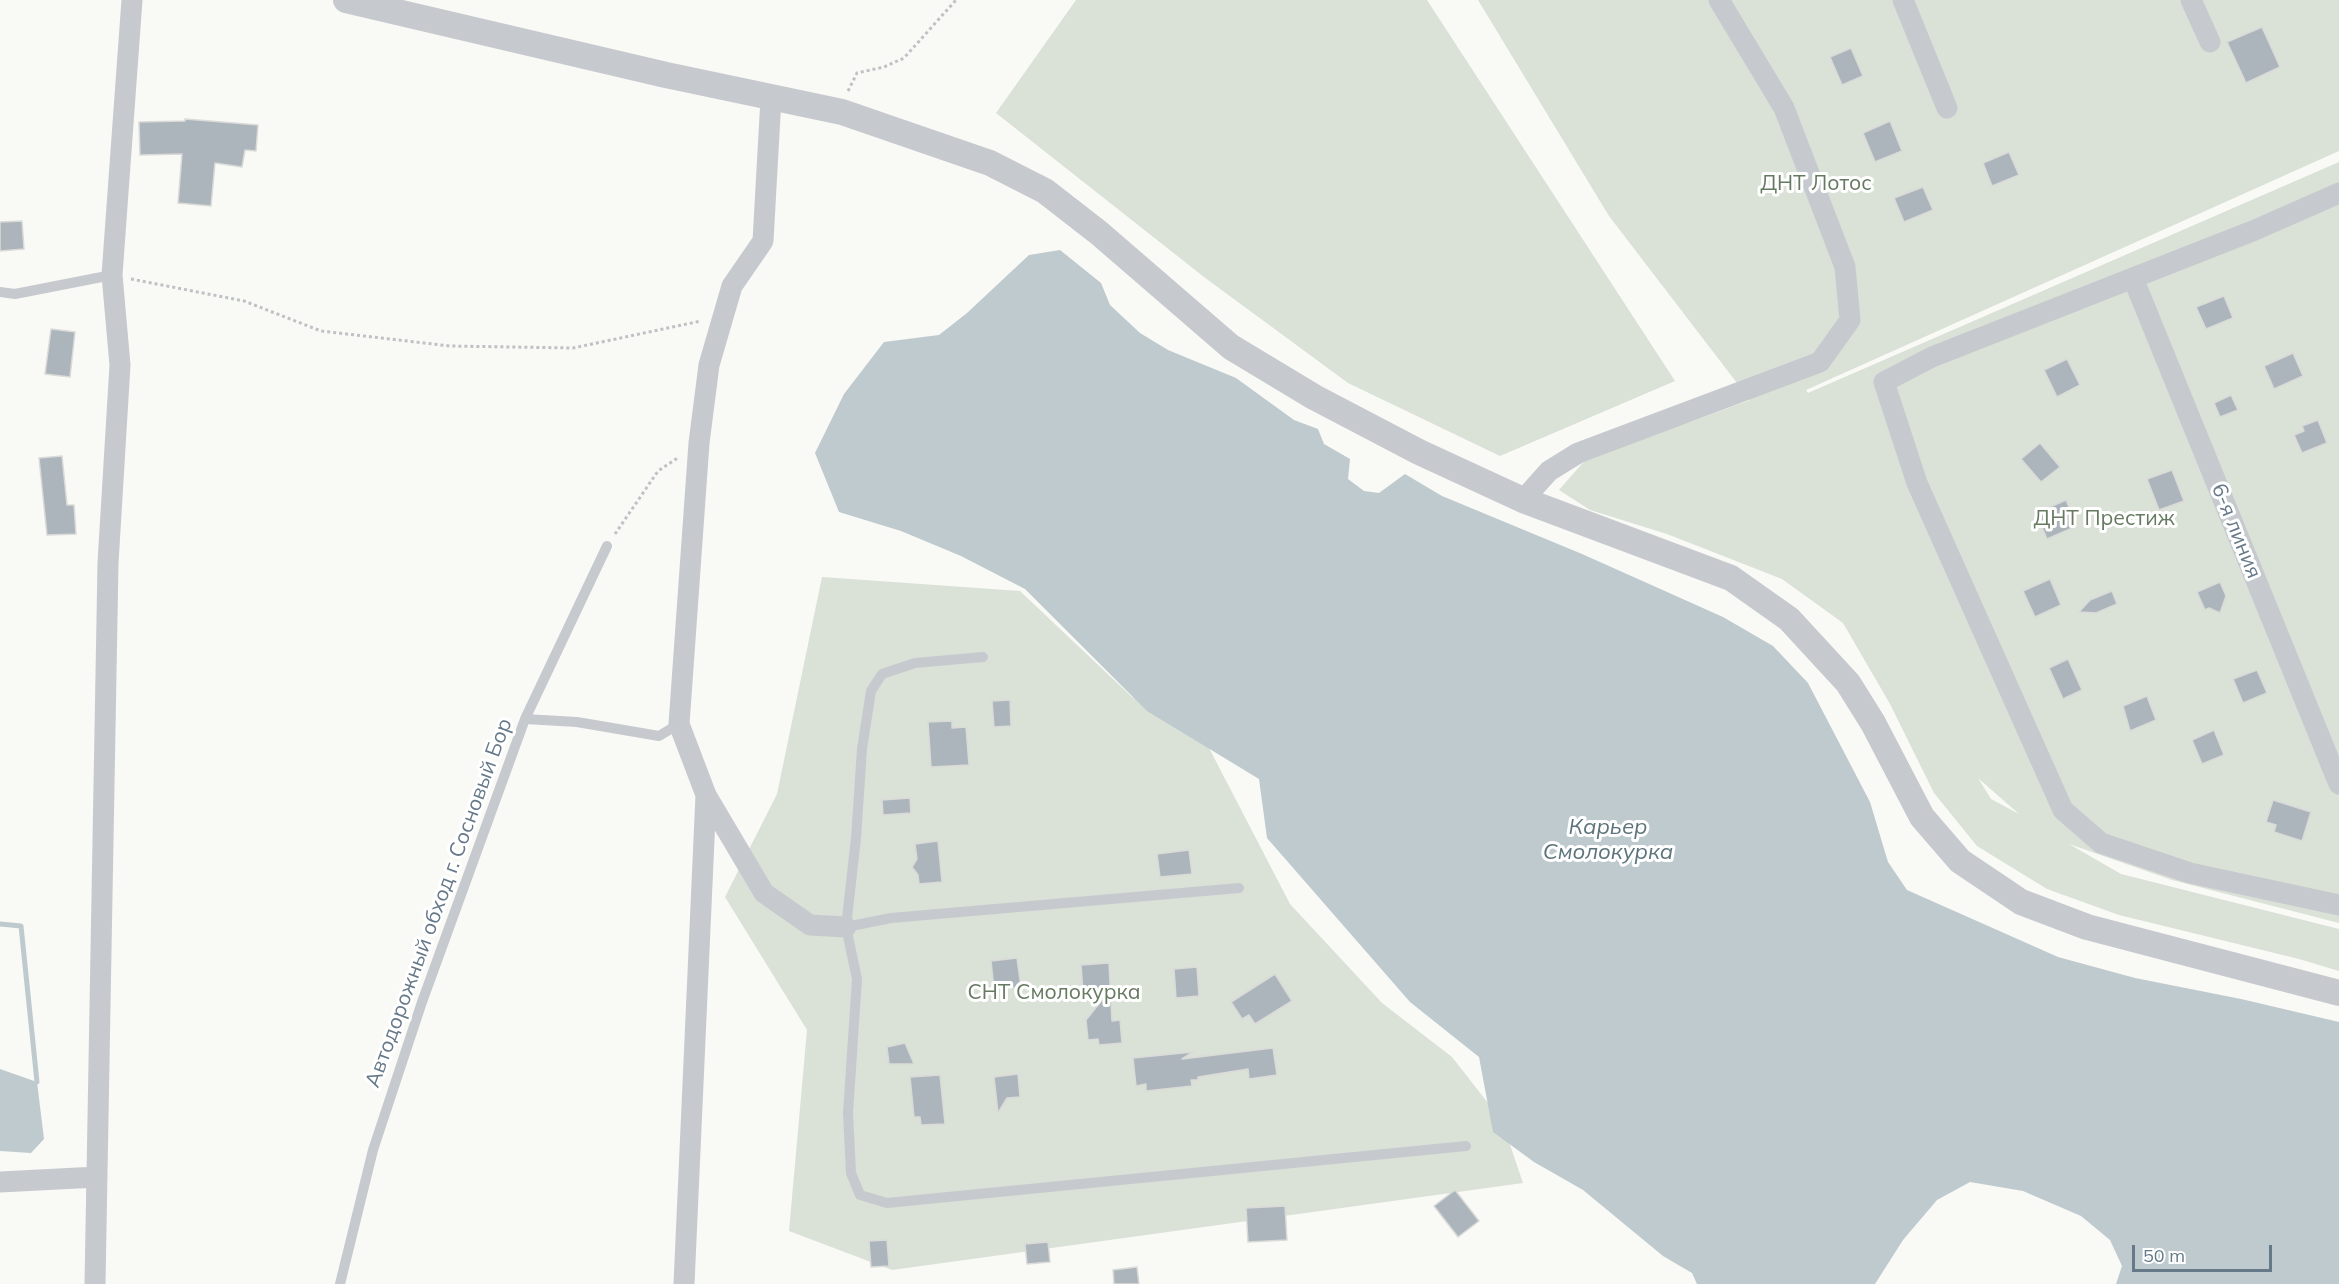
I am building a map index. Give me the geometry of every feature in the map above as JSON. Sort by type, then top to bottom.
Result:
[{"type":"street","points":[[95,1284],[108,563],[120,365],[111,275],[132,0]]},
{"type":"street","points":[[346,0],[771,98],[842,112],[990,163],[1045,190],[1099,233],[1231,347],[1325,402],[1419,452],[1523,500],[1731,578],[1788,619],[1848,682],[1874,723],[1922,817],[1960,861],[2021,902],[2087,927],[2339,993]]},
{"type":"street","points":[[1523,500],[1549,471],[1578,453],[1820,362],[1850,320],[1845,267],[1784,108],[1719,0]]},
{"type":"street","points":[[1903,0],[1947,108]]},
{"type":"street","points":[[2191,0],[2210,42]]},
{"type":"street","points":[[771,98],[763,241],[732,286],[709,365],[699,443],[679,724],[706,795],[764,893],[810,925],[846,927]]},
{"type":"street","points":[[2339,193],[2255,230],[1932,357],[1884,382],[1917,483],[2062,810],[2101,843],[2190,873],[2339,905]]},
{"type":"street","name":"6-я линия","points":[[2133,278],[2339,783]]},
{"type":"street","points":[[684,1284],[706,795]]},
{"type":"street","points":[[0,1182],[97,1177]]},
{"type":"lane","points":[[0,292],[15,294],[111,275]]},
{"type":"lane","name":"Автодорожный обход г. Сосновый Бор","points":[[340,1284],[374,1150],[422,1002],[525,719],[607,546]]},
{"type":"lane","points":[[983,657],[915,663],[882,674],[871,691],[862,749],[856,838],[846,927],[857,979],[848,1113],[851,1173],[860,1195],[888,1203],[1466,1146]]},
{"type":"lane","points":[[525,719],[577,722],[659,736],[679,724]]},
{"type":"lane","points":[[846,927],[891,918],[1239,888]]},
{"type":"path","points":[[842,112],[850,86],[857,73],[884,68],[904,58],[956,0]]},
{"type":"path","points":[[111,275],[244,301],[321,331],[450,346],[573,348],[688,325],[723,314]]},
{"type":"path","points":[[607,546],[658,471],[699,443]]},
{"type":"green space","points":[[1076,0],[1427,0],[1675,381],[1500,456],[1348,383],[1204,277],[996,113]]},
{"type":"green space","points":[[1478,0],[2339,0],[2339,151],[1806,390],[1808,393],[2339,162],[2339,923],[2172,880],[2069,844],[2121,874],[2339,929],[2339,971],[2119,915],[2047,889],[1977,846],[1934,793],[1890,704],[1843,623],[1782,579],[1667,534],[1590,510],[1559,490],[1594,450],[1690,422],[1750,400],[1609,216]],"holes":[[[1978,778],[2019,814],[1991,799]]]},
{"type":"green space","name":"СНТ Смолокурка","points":[[822,577],[1020,591],[1132,697],[1208,746],[1290,904],[1382,1003],[1452,1057],[1502,1121],[1523,1183],[892,1270],[789,1231],[807,1030],[725,897],[777,794]]},
{"type":"water","name":"Карьер Смолокурка","points":[[1060,250],[1101,283],[1110,305],[1140,333],[1168,350],[1236,378],[1294,420],[1318,429],[1324,444],[1350,459],[1348,479],[1364,491],[1379,493],[1405,474],[1442,496],[1582,554],[1723,617],[1773,646],[1808,683],[1870,802],[1888,862],[1907,890],[2058,957],[2135,978],[2241,999],[2339,1022],[2339,1284],[2116,1284],[2122,1266],[2110,1240],[2081,1216],[2023,1191],[1970,1182],[1937,1200],[1903,1240],[1875,1284],[1697,1284],[1692,1273],[1663,1256],[1583,1190],[1534,1162],[1493,1132],[1479,1057],[1410,1002],[1267,838],[1259,779],[1147,711],[1025,589],[961,556],[901,531],[839,512],[815,453],[844,394],[884,342],[939,335],[967,313],[1029,255]]},
{"type":"water","points":[[0,1069],[37,1082],[44,1139],[31,1153],[0,1151]]},
{"type":"building","points":[[2262,27],[2280,67],[2246,83],[2227,42]]},
{"type":"building","points":[[1851,48],[1863,76],[1842,85],[1830,57]]},
{"type":"building","points":[[185,119],[258,125],[256,151],[245,150],[242,167],[215,163],[211,206],[178,203],[182,154],[140,155],[139,122],[185,121]]},
{"type":"building","points":[[1890,121],[1902,151],[1875,162],[1863,133]]},
{"type":"building","points":[[2009,152],[2019,175],[1992,186],[1983,163]]},
{"type":"building","points":[[1923,187],[1933,210],[1904,222],[1894,198]]},
{"type":"building","points":[[22,221],[24,249],[0,251],[0,222]]},
{"type":"building","points":[[2224,296],[2233,318],[2206,329],[2196,307]]},
{"type":"building","points":[[51,329],[75,332],[70,377],[45,374]]},
{"type":"building","points":[[2293,353],[2303,376],[2274,389],[2264,366]]},
{"type":"building","points":[[2067,359],[2080,385],[2057,397],[2044,370]]},
{"type":"building","points":[[2231,395],[2238,410],[2220,417],[2214,403]]},
{"type":"building","points":[[2318,420],[2327,443],[2302,453],[2294,435],[2304,431],[2302,426]]},
{"type":"building","points":[[2040,443],[2060,467],[2041,482],[2021,459]]},
{"type":"building","points":[[62,456],[67,505],[74,505],[76,534],[47,535],[39,458]]},
{"type":"building","points":[[2172,470],[2184,501],[2159,510],[2147,479]]},
{"type":"building","points":[[2066,500],[2077,526],[2047,539],[2036,513]]},
{"type":"building","points":[[2050,579],[2061,605],[2035,617],[2023,591]]},
{"type":"building","points":[[2220,582],[2226,596],[2220,613],[2209,608],[2205,610],[2197,592]]},
{"type":"building","points":[[2112,591],[2117,604],[2096,613],[2079,612],[2090,600]]},
{"type":"building","points":[[2068,659],[2082,690],[2063,699],[2049,668]]},
{"type":"building","points":[[2257,670],[2267,693],[2243,703],[2233,679]]},
{"type":"building","points":[[2147,696],[2156,720],[2130,731],[2123,706]]},
{"type":"building","points":[[1010,700],[1011,726],[994,727],[992,701]]},
{"type":"building","points":[[952,721],[952,728],[966,727],[969,765],[931,767],[928,722]]},
{"type":"building","points":[[2214,730],[2224,755],[2202,764],[2192,740]]},
{"type":"building","points":[[910,798],[911,813],[883,815],[882,800]]},
{"type":"building","points":[[2273,800],[2311,812],[2302,841],[2274,832],[2276,825],[2266,822]]},
{"type":"building","points":[[938,841],[942,882],[919,884],[918,875],[912,867],[917,859],[915,844]]},
{"type":"building","points":[[1189,850],[1192,874],[1160,877],[1157,854]]},
{"type":"building","points":[[1017,958],[1021,987],[994,989],[991,961]]},
{"type":"building","points":[[1109,963],[1112,1021],[1120,1020],[1122,1043],[1099,1045],[1098,1039],[1088,1040],[1086,1020],[1110,990],[1083,993],[1081,965]]},
{"type":"building","points":[[1197,967],[1199,996],[1176,998],[1174,969]]},
{"type":"building","points":[[1275,974],[1292,1001],[1255,1024],[1249,1015],[1242,1019],[1231,1002]]},
{"type":"building","points":[[905,1043],[914,1064],[889,1064],[887,1047]]},
{"type":"building","points":[[1273,1048],[1277,1075],[1249,1079],[1248,1069],[1198,1077],[1198,1080],[1191,1080],[1192,1086],[1146,1091],[1146,1084],[1136,1086],[1133,1058],[1193,1052],[1182,1059]]},
{"type":"building","points":[[1018,1074],[1020,1097],[1007,1098],[998,1113],[994,1077]]},
{"type":"building","points":[[940,1075],[945,1124],[921,1125],[920,1117],[914,1117],[910,1077]]},
{"type":"building","points":[[1455,1190],[1479,1221],[1458,1237],[1434,1206]]},
{"type":"building","points":[[1285,1206],[1287,1240],[1248,1242],[1246,1208]]},
{"type":"building","points":[[887,1240],[889,1266],[871,1267],[869,1241]]},
{"type":"building","points":[[1048,1242],[1050,1262],[1027,1264],[1025,1244]]},
{"type":"building","points":[[1137,1267],[1139,1284],[1114,1284],[1113,1270]]},
{"type":"waterway","points":[[0,924],[21,926],[37,1082]]},
{"type":"park label","name":"ДНТ Лотос","points":[[1816,184]]},
{"type":"park label","name":"ДНТ Престиж","points":[[2104,519]]}]
